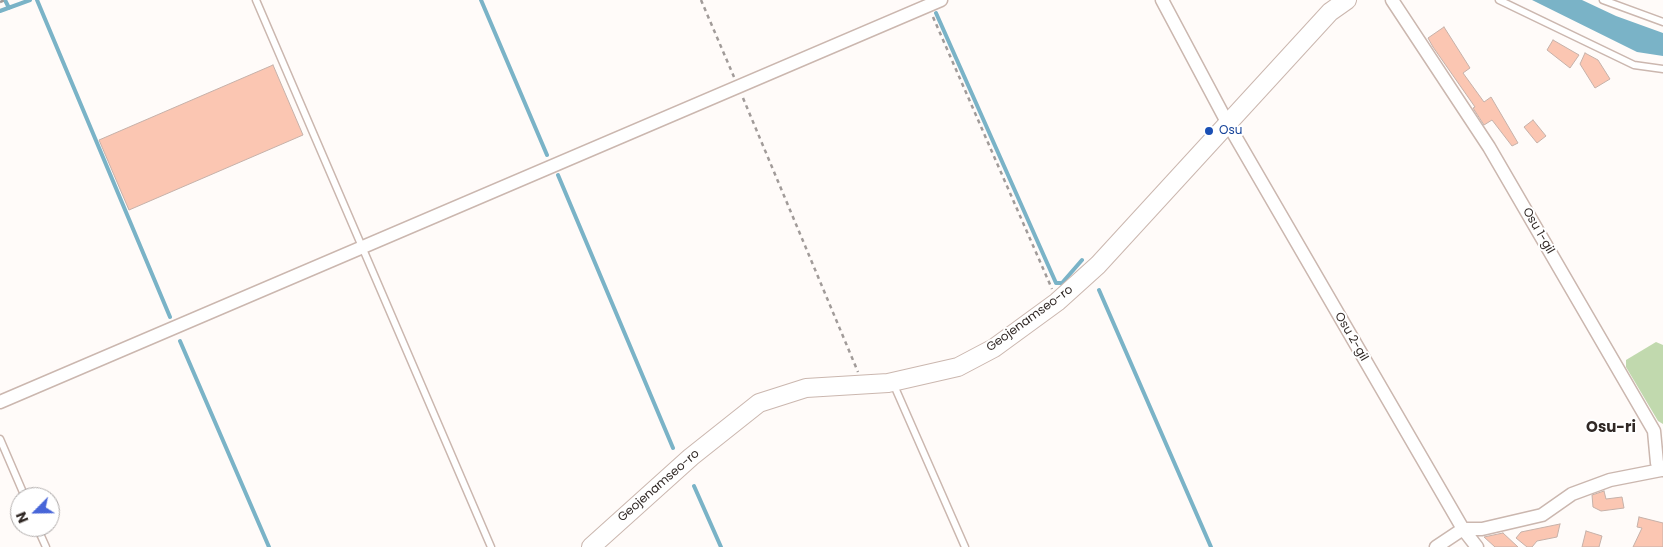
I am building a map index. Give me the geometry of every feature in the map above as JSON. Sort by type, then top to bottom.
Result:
[{"type":"main road","name":"Geojenamseo-ro","points":[[591,547],[691,457],[759,403],[806,388],[893,382],[958,367],[994,348],[1057,302],[1111,252],[1330,12],[1348,0]]},
{"type":"street","points":[[0,402],[362,249],[941,0]]},
{"type":"street","name":"Osu 2-gil","points":[[1162,0],[1228,124],[1462,529],[1477,547]]},
{"type":"street","name":"Osu 1-gil","points":[[1392,0],[1489,147],[1649,422],[1654,431],[1658,463],[1662,470]]},
{"type":"street","points":[[1436,547],[1462,529],[1482,529],[1542,515],[1572,494],[1610,480],[1662,470]]},
{"type":"lane","points":[[256,0],[491,547]]},
{"type":"lane","points":[[1499,0],[1634,64],[1663,69]]},
{"type":"lane","points":[[1603,0],[1663,22]]},
{"type":"lane","points":[[893,382],[965,547]]},
{"type":"lane","points":[[0,439],[20,487]]},
{"type":"path","points":[[0,2],[5,0]]},
{"type":"path","points":[[701,0],[863,384]]},
{"type":"path","points":[[928,6],[1057,302]]},
{"type":"green space","points":[[1656,342],[1663,345],[1663,424],[1658,421],[1626,367],[1626,360]]},
{"type":"water","points":[[1532,0],[1582,0],[1616,16],[1663,33],[1663,56],[1637,52]]},
{"type":"building","points":[[1444,27],[1470,68],[1463,73],[1484,102],[1491,97],[1518,143],[1512,146],[1492,120],[1484,125],[1473,108],[1475,107],[1433,47],[1428,38]]},
{"type":"building","points":[[1553,40],[1579,55],[1570,68],[1547,50]]},
{"type":"building","points":[[1585,53],[1598,60],[1610,79],[1595,88],[1580,64]]},
{"type":"building","points":[[273,65],[303,135],[129,210],[99,140]]},
{"type":"building","points":[[1533,120],[1546,136],[1537,143],[1524,127]]},
{"type":"building","points":[[1604,491],[1606,499],[1622,497],[1624,508],[1601,511],[1593,507],[1592,495]]},
{"type":"building","points":[[1639,517],[1663,523],[1663,547],[1633,547],[1642,528],[1637,527]]},
{"type":"building","points":[[1560,524],[1557,537],[1537,541],[1532,547],[1527,547],[1516,538],[1521,532]]},
{"type":"building","points":[[1586,531],[1602,536],[1599,547],[1582,547]]},
{"type":"building","points":[[1503,533],[1518,547],[1495,547],[1484,537]]},
{"type":"waterway","points":[[5,0],[9,8]]},
{"type":"waterway","points":[[0,11],[30,0]]},
{"type":"waterway","points":[[37,0],[170,317]]},
{"type":"waterway","points":[[481,0],[547,155]]},
{"type":"waterway","points":[[936,13],[1056,283],[1062,283],[1082,260]]},
{"type":"waterway","points":[[558,175],[673,448]]},
{"type":"waterway","points":[[1099,290],[1211,547]]},
{"type":"waterway","points":[[180,341],[269,547]]},
{"type":"waterway","points":[[694,486],[721,547]]},
{"type":"place","name":"Osu","points":[[1209,131]]},
{"type":"district","name":"Osu-ri","points":[[1611,428]]}]
